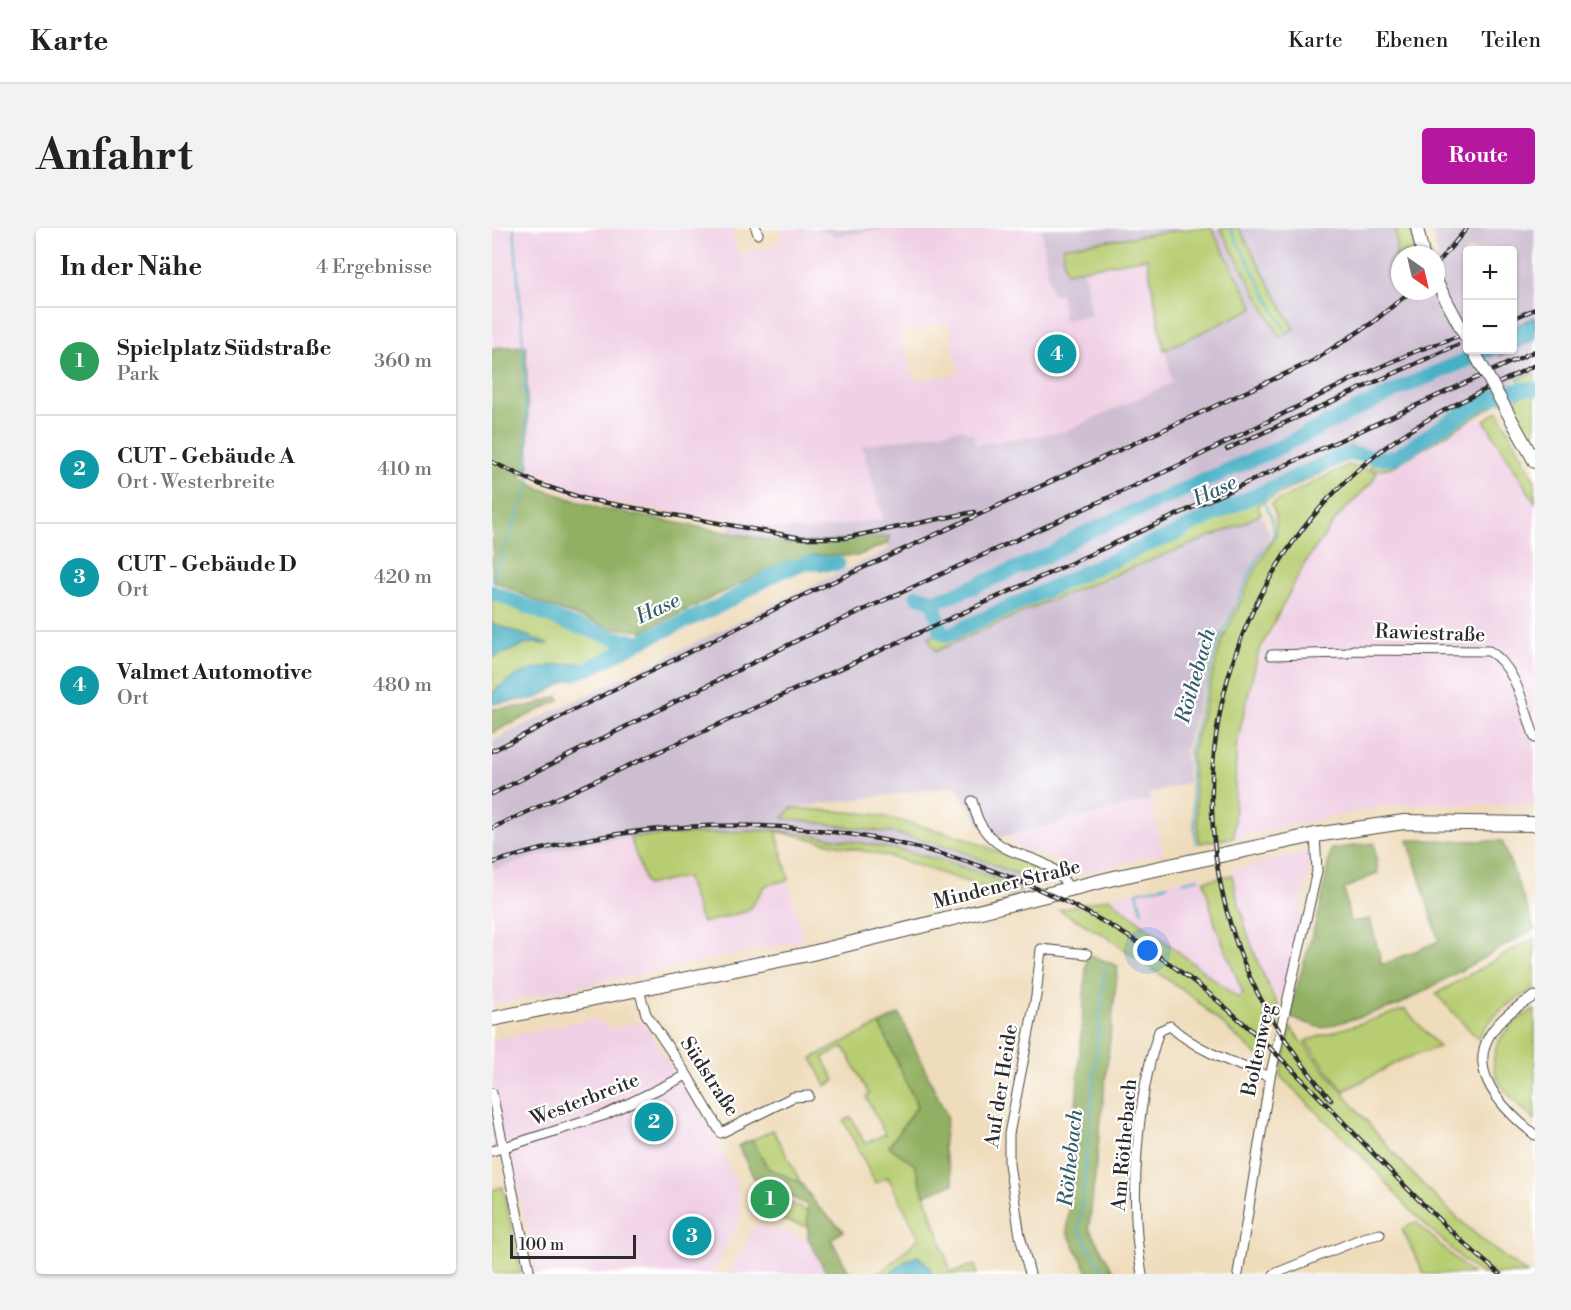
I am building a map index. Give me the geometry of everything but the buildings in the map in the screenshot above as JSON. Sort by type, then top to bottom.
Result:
[{"type":"main road","name":"Mindener Straße","points":[[492,1019],[808,954],[1069,889],[1315,835],[1404,822],[1535,824]]},
{"type":"street","points":[[1418,228],[1421,246]]},
{"type":"street","points":[[1445,298],[1463,332]]},
{"type":"street","points":[[1475,354],[1535,462]]},
{"type":"street","name":"Rawiestraße","points":[[1271,655],[1347,653],[1353,650],[1489,651],[1502,658],[1509,669],[1535,738]]},
{"type":"street","points":[[972,801],[982,827],[995,842],[1011,852],[1053,866],[1062,874],[1069,889]]},
{"type":"street","name":"Boltenweg","points":[[1238,1274],[1270,1077],[1317,872],[1315,835]]},
{"type":"street","name":"Auf der Heide","points":[[1030,1274],[1020,1236],[1010,1174],[1009,1134],[1036,996],[1041,950],[1087,954]]},
{"type":"street","name":"Südstraße","points":[[639,990],[646,1014],[687,1075],[721,1133],[793,1097],[809,1096]]},
{"type":"street","points":[[1535,996],[1520,1004],[1497,1025],[1487,1039],[1482,1061],[1493,1090],[1535,1135]]},
{"type":"street","name":"Am Röthebach","points":[[1142,1274],[1136,1225],[1140,1131],[1152,1054],[1159,1032],[1170,1026],[1183,1038],[1270,1077]]},
{"type":"street","name":"Westerbreite","points":[[492,1151],[604,1115],[687,1075]]},
{"type":"street","points":[[492,1093],[530,1274]]},
{"type":"street","points":[[1274,1274],[1364,1238],[1380,1234]]},
{"type":"shaded area","points":[[492,228],[734,228],[732,233],[739,254],[781,243],[781,229],[777,228],[1396,228],[1396,246],[1391,246],[1391,273],[962,505],[839,527],[808,530],[769,528],[585,499],[568,494],[529,467],[526,346],[492,348]],"holes":[[[949,323],[959,374],[915,380],[898,332]]]},
{"type":"shaded area","points":[[777,228],[894,228],[837,236],[815,229]]},
{"type":"shaded area","points":[[1041,228],[1396,228],[1397,246],[1391,246],[1391,300],[1445,300],[1445,246],[1436,246],[1431,228],[1535,228],[1535,372],[1518,379],[1397,456],[1382,460],[1364,456],[1351,446],[1043,603],[1240,525],[1261,514],[1270,534],[1215,642],[1185,752],[1188,782],[1149,794],[1150,800],[1001,837],[995,842],[982,827],[955,786],[791,808],[784,818],[899,834],[958,850],[1043,885],[1021,891],[1006,883],[919,855],[775,830],[630,837],[574,845],[492,870],[492,741],[888,549],[890,537],[789,544],[727,532],[731,523],[808,530],[883,519],[862,446],[960,429],[973,434],[976,445],[1066,431],[1172,383],[1148,258],[1084,269],[1091,315],[1064,320],[1061,294],[1051,295]]},
{"type":"shaded area","points":[[1476,415],[1484,420],[1535,502],[1535,805],[1414,804],[1387,806],[1235,837],[1237,747],[1247,698],[1260,654],[1306,562],[1337,518],[1373,482],[1379,470],[1394,466]]},
{"type":"shaded area","points":[[1150,800],[1164,853],[1082,874],[1056,860],[1015,847],[1010,835]]},
{"type":"shaded area","points":[[630,837],[645,886],[686,879],[702,925],[748,912],[768,886],[788,882],[804,940],[492,1005],[492,870],[574,845]]},
{"type":"shaded area","points":[[1307,852],[1310,867],[1291,961],[1279,1004],[1256,958],[1242,917],[1232,869]]},
{"type":"shaded area","points":[[1202,874],[1215,924],[1243,993],[1238,998],[1109,898]]},
{"type":"shaded area","points":[[595,1018],[610,1029],[643,1021],[715,1138],[736,1181],[741,1216],[713,1274],[536,1274],[508,1141],[492,1144],[492,1040]]},
{"type":"shaded area","points":[[755,1225],[808,1238],[827,1274],[728,1274]]},
{"type":"green space","points":[[1194,228],[1211,228],[1254,308],[1164,350],[1147,258],[1066,272],[1062,247]]},
{"type":"green space","points":[[1220,228],[1239,228],[1294,329],[1280,337]]},
{"type":"green space","points":[[1396,228],[1410,228],[1413,246],[1396,246]]},
{"type":"green space","points":[[526,346],[529,467],[520,476],[536,487],[598,508],[789,544],[890,536],[889,543],[857,556],[815,555],[781,564],[643,631],[611,628],[545,605],[492,580],[492,348]]},
{"type":"green space","points":[[1535,372],[1535,446],[1511,405],[1523,393],[1518,379]]},
{"type":"green space","points":[[1491,398],[1495,405],[1394,466],[1379,470],[1369,467],[1378,459],[1397,456]]},
{"type":"green space","points":[[1498,411],[1535,480],[1535,502],[1484,420]]},
{"type":"green space","points":[[1351,445],[1361,453],[1257,505],[1261,514],[1240,525],[1043,603],[936,651],[928,638],[1263,489]]},
{"type":"green space","points":[[1348,465],[1377,472],[1372,482],[1336,519],[1305,563],[1258,653],[1236,747],[1234,837],[1199,843],[1192,754],[1221,643],[1259,563],[1276,535],[1276,516],[1271,504]]},
{"type":"green space","points":[[492,599],[623,647],[586,665],[579,663],[498,687],[492,694]]},
{"type":"green space","points":[[558,696],[560,700],[492,733],[492,709],[531,706]]},
{"type":"green space","points":[[791,808],[873,814],[963,837],[1051,874],[1052,879],[1043,885],[958,850],[899,834],[783,818]]},
{"type":"green space","points":[[775,830],[901,850],[963,867],[1021,891],[1007,895],[895,858],[776,831],[789,880],[766,885],[748,911],[702,923],[686,877],[646,885],[630,837]]},
{"type":"green space","points":[[1408,840],[1502,841],[1535,929],[1399,1005],[1322,1028],[1288,1017],[1320,908],[1331,849],[1374,843],[1378,873],[1344,889],[1350,922],[1370,919],[1382,965],[1439,941]]},
{"type":"green space","points":[[1232,875],[1250,942],[1278,1006],[1265,1062],[1191,996],[1102,934],[1059,910],[1109,898],[1238,998],[1243,993],[1215,924],[1204,881]]},
{"type":"green space","points":[[1535,937],[1535,988],[1495,1015],[1478,1039],[1436,994]]},
{"type":"green space","points":[[1087,954],[1118,966],[1089,1228],[1115,1274],[1089,1274],[1067,1232]]},
{"type":"green space","points":[[1405,1009],[1439,1047],[1401,1060],[1344,1091],[1305,1041]]},
{"type":"green space","points":[[1535,1010],[1535,1121],[1503,1088],[1495,1071],[1494,1060],[1500,1039],[1507,1030],[1515,1022]]},
{"type":"green space","points":[[899,1014],[947,1116],[943,1148],[954,1184],[924,1195],[915,1165],[889,1146],[917,1106],[880,1024]]},
{"type":"green space","points":[[880,1024],[917,1106],[889,1146],[915,1165],[951,1272],[975,1265],[977,1274],[876,1274],[886,1268],[919,1238],[888,1177],[875,1183],[844,1121],[851,1117],[865,1144],[885,1134],[866,1097],[869,1094],[844,1047],[823,1057],[835,1081],[826,1086],[812,1058]]},
{"type":"green space","points":[[1291,1028],[1372,1128],[1430,1192],[1461,1222],[1528,1274],[1481,1274],[1470,1266],[1411,1211],[1367,1161],[1280,1076]]},
{"type":"green space","points":[[773,1130],[801,1183],[768,1168],[752,1140]]},
{"type":"green space","points":[[752,1140],[768,1168],[801,1183],[819,1208],[844,1231],[831,1239],[850,1274],[827,1274],[808,1238],[807,1205],[754,1178],[738,1146]]},
{"type":"green space","points":[[757,1185],[808,1212],[808,1227],[757,1213]]},
{"type":"green space","points":[[503,1187],[521,1274],[492,1274],[492,1190]]},
{"type":"green space","points":[[1416,1222],[1472,1274],[1424,1274],[1402,1229]]},
{"type":"water","points":[[1535,317],[1535,339],[1517,348],[1517,325]]},
{"type":"water","points":[[492,623],[549,644],[530,643],[492,658]]},
{"type":"water","points":[[579,663],[592,667],[537,698],[492,704],[492,694],[521,674],[544,667]]},
{"type":"water","points":[[918,1256],[930,1267],[931,1274],[889,1274],[907,1260]]},
{"type":"waterway","points":[[492,581],[529,485],[523,343],[514,228]]},
{"type":"waterway","points":[[1230,228],[1287,333]]},
{"type":"waterway","name":"Hase","points":[[917,596],[933,601],[951,596],[1053,553],[1078,536],[1265,454],[1405,386],[1481,354]]},
{"type":"waterway","name":"Hase","points":[[933,601],[941,632],[948,635],[1103,564],[1171,536],[1340,456],[1347,454],[1380,458],[1397,456],[1484,402],[1520,389],[1535,389]]},
{"type":"waterway","points":[[1323,413],[1327,423]]},
{"type":"waterway","name":"Röthebach","points":[[1196,844],[1189,753],[1218,642],[1257,560],[1274,534],[1271,516],[1260,495]]},
{"type":"waterway","name":"Hase","points":[[492,592],[567,623],[615,638],[639,642],[721,605],[777,573],[806,563],[838,564]]},
{"type":"waterway","points":[[572,674],[592,667],[639,642]]},
{"type":"waterway","name":"Röthebach","points":[[1183,882],[1199,878]]},
{"type":"waterway","name":"Röthebach","points":[[1142,912],[1137,892],[1168,885]]},
{"type":"waterway","name":"Röthebach","points":[[1105,967],[1079,1230],[1105,1274]]},
{"type":"railway","points":[[1445,254],[1467,228]]},
{"type":"railway","points":[[492,751],[791,601],[1313,361],[1372,323],[1400,300]]},
{"type":"railway","points":[[1517,317],[1535,309]]},
{"type":"railway","points":[[492,794],[802,638],[1184,463],[1351,380],[1414,352],[1463,334]]},
{"type":"railway","points":[[1227,449],[1457,345]]},
{"type":"railway","points":[[492,828],[1535,351]]},
{"type":"railway","points":[[1331,1100],[1293,1051],[1260,998],[1243,961],[1222,891],[1212,820],[1214,750],[1227,681],[1251,616],[1285,554],[1329,498],[1383,449],[1401,436],[1457,404],[1535,365]]},
{"type":"railway","points":[[492,462],[539,484],[585,499],[802,538],[844,538],[974,512]]},
{"type":"railway","points":[[492,863],[590,839],[688,827],[786,827],[882,840],[975,865],[1066,902],[1151,951],[1232,1013],[1300,1077],[1430,1211],[1500,1274]]},
{"type":"place","name":"Valmet Automotive","points":[[1057,354]]},
{"type":"place","name":"CUT - Gebäude A","points":[[654,1122]]},
{"type":"place","name":"Spielplatz Südstraße","points":[[770,1199]]},
{"type":"place","name":"CUT - Gebäude D","points":[[692,1236]]}]
